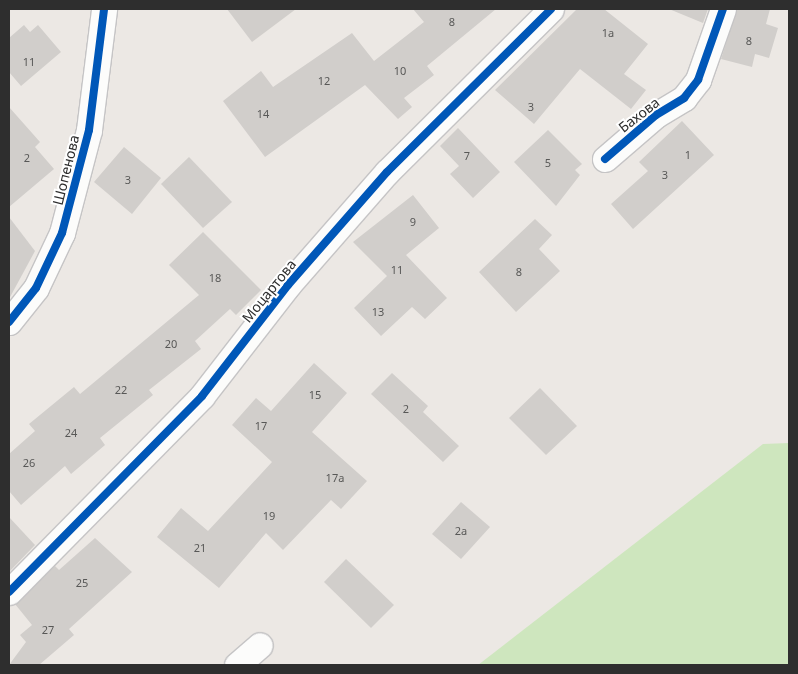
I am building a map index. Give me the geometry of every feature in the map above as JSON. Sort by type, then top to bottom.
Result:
[{"type":"street","name":"Шопенова","points":[[9,322],[36,288],[62,233],[89,130],[104,9]]},
{"type":"street","name":"Моцартова","points":[[9,592],[202,396],[288,285],[387,172],[551,9]]},
{"type":"street","name":"Бахова","points":[[605,159],[656,115],[684,98],[698,80],[723,9]]},
{"type":"street","points":[[237,665],[260,645]]},
{"type":"green space","points":[[789,443],[789,665],[478,665],[763,444]]},
{"type":"building","points":[[227,9],[296,9],[252,42]]},
{"type":"building","points":[[413,9],[496,9],[427,66],[434,75],[404,98],[412,107],[398,119],[365,85],[265,157],[223,101],[261,71],[273,87],[352,33],[374,61],[424,22]]},
{"type":"building","points":[[577,9],[604,9],[648,44],[624,74],[646,90],[631,109],[580,69],[534,124],[495,90]]},
{"type":"building","points":[[669,9],[708,9],[703,23]]},
{"type":"building","points":[[737,9],[770,9],[766,24],[778,28],[769,58],[755,54],[752,67],[721,59]]},
{"type":"building","points":[[24,25],[30,32],[38,25],[61,52],[21,86],[9,72],[9,38]]},
{"type":"building","points":[[9,107],[40,142],[35,147],[54,169],[9,207]]},
{"type":"building","points":[[682,121],[714,155],[633,229],[611,204],[648,171],[639,162]]},
{"type":"building","points":[[458,128],[500,172],[473,198],[450,174],[459,166],[440,146]]},
{"type":"building","points":[[548,130],[582,164],[575,170],[580,175],[556,206],[514,162]]},
{"type":"building","points":[[124,147],[161,178],[132,214],[94,182]]},
{"type":"building","points":[[189,157],[232,202],[203,228],[161,184]]},
{"type":"building","points":[[413,195],[439,228],[406,255],[447,298],[425,319],[412,307],[381,336],[354,308],[387,276],[353,242]]},
{"type":"building","points":[[9,217],[35,251],[9,299]]},
{"type":"building","points":[[535,219],[552,235],[539,249],[560,271],[516,312],[479,272]]},
{"type":"building","points":[[203,232],[261,290],[236,315],[230,309],[195,341],[201,349],[149,390],[153,395],[100,438],[105,445],[71,474],[65,466],[21,505],[9,491],[9,454],[35,431],[29,424],[74,387],[80,394],[199,295],[169,265]]},
{"type":"building","points":[[314,363],[347,393],[312,432],[367,481],[341,509],[331,500],[283,550],[266,533],[219,588],[157,537],[181,508],[208,531],[272,462],[232,425],[256,398],[271,411]]},
{"type":"building","points":[[392,373],[428,406],[423,412],[459,446],[443,462],[371,394]]},
{"type":"building","points":[[540,388],[577,426],[546,455],[509,418]]},
{"type":"building","points":[[461,502],[490,527],[461,559],[432,534]]},
{"type":"building","points":[[9,517],[35,545],[9,572]]},
{"type":"building","points":[[95,538],[132,572],[69,629],[74,635],[39,665],[9,665],[26,642],[20,635],[32,625],[15,604],[55,566],[59,570]]},
{"type":"building","points":[[346,559],[394,605],[371,628],[324,582]]},
{"type":"cycle path","points":[[9,322],[36,288],[62,233],[89,130],[104,9]]},
{"type":"cycle path","points":[[9,592],[202,396],[288,285],[387,172],[551,9]]},
{"type":"cycle path","points":[[605,159],[656,115],[684,98],[698,80],[723,9]]}]
